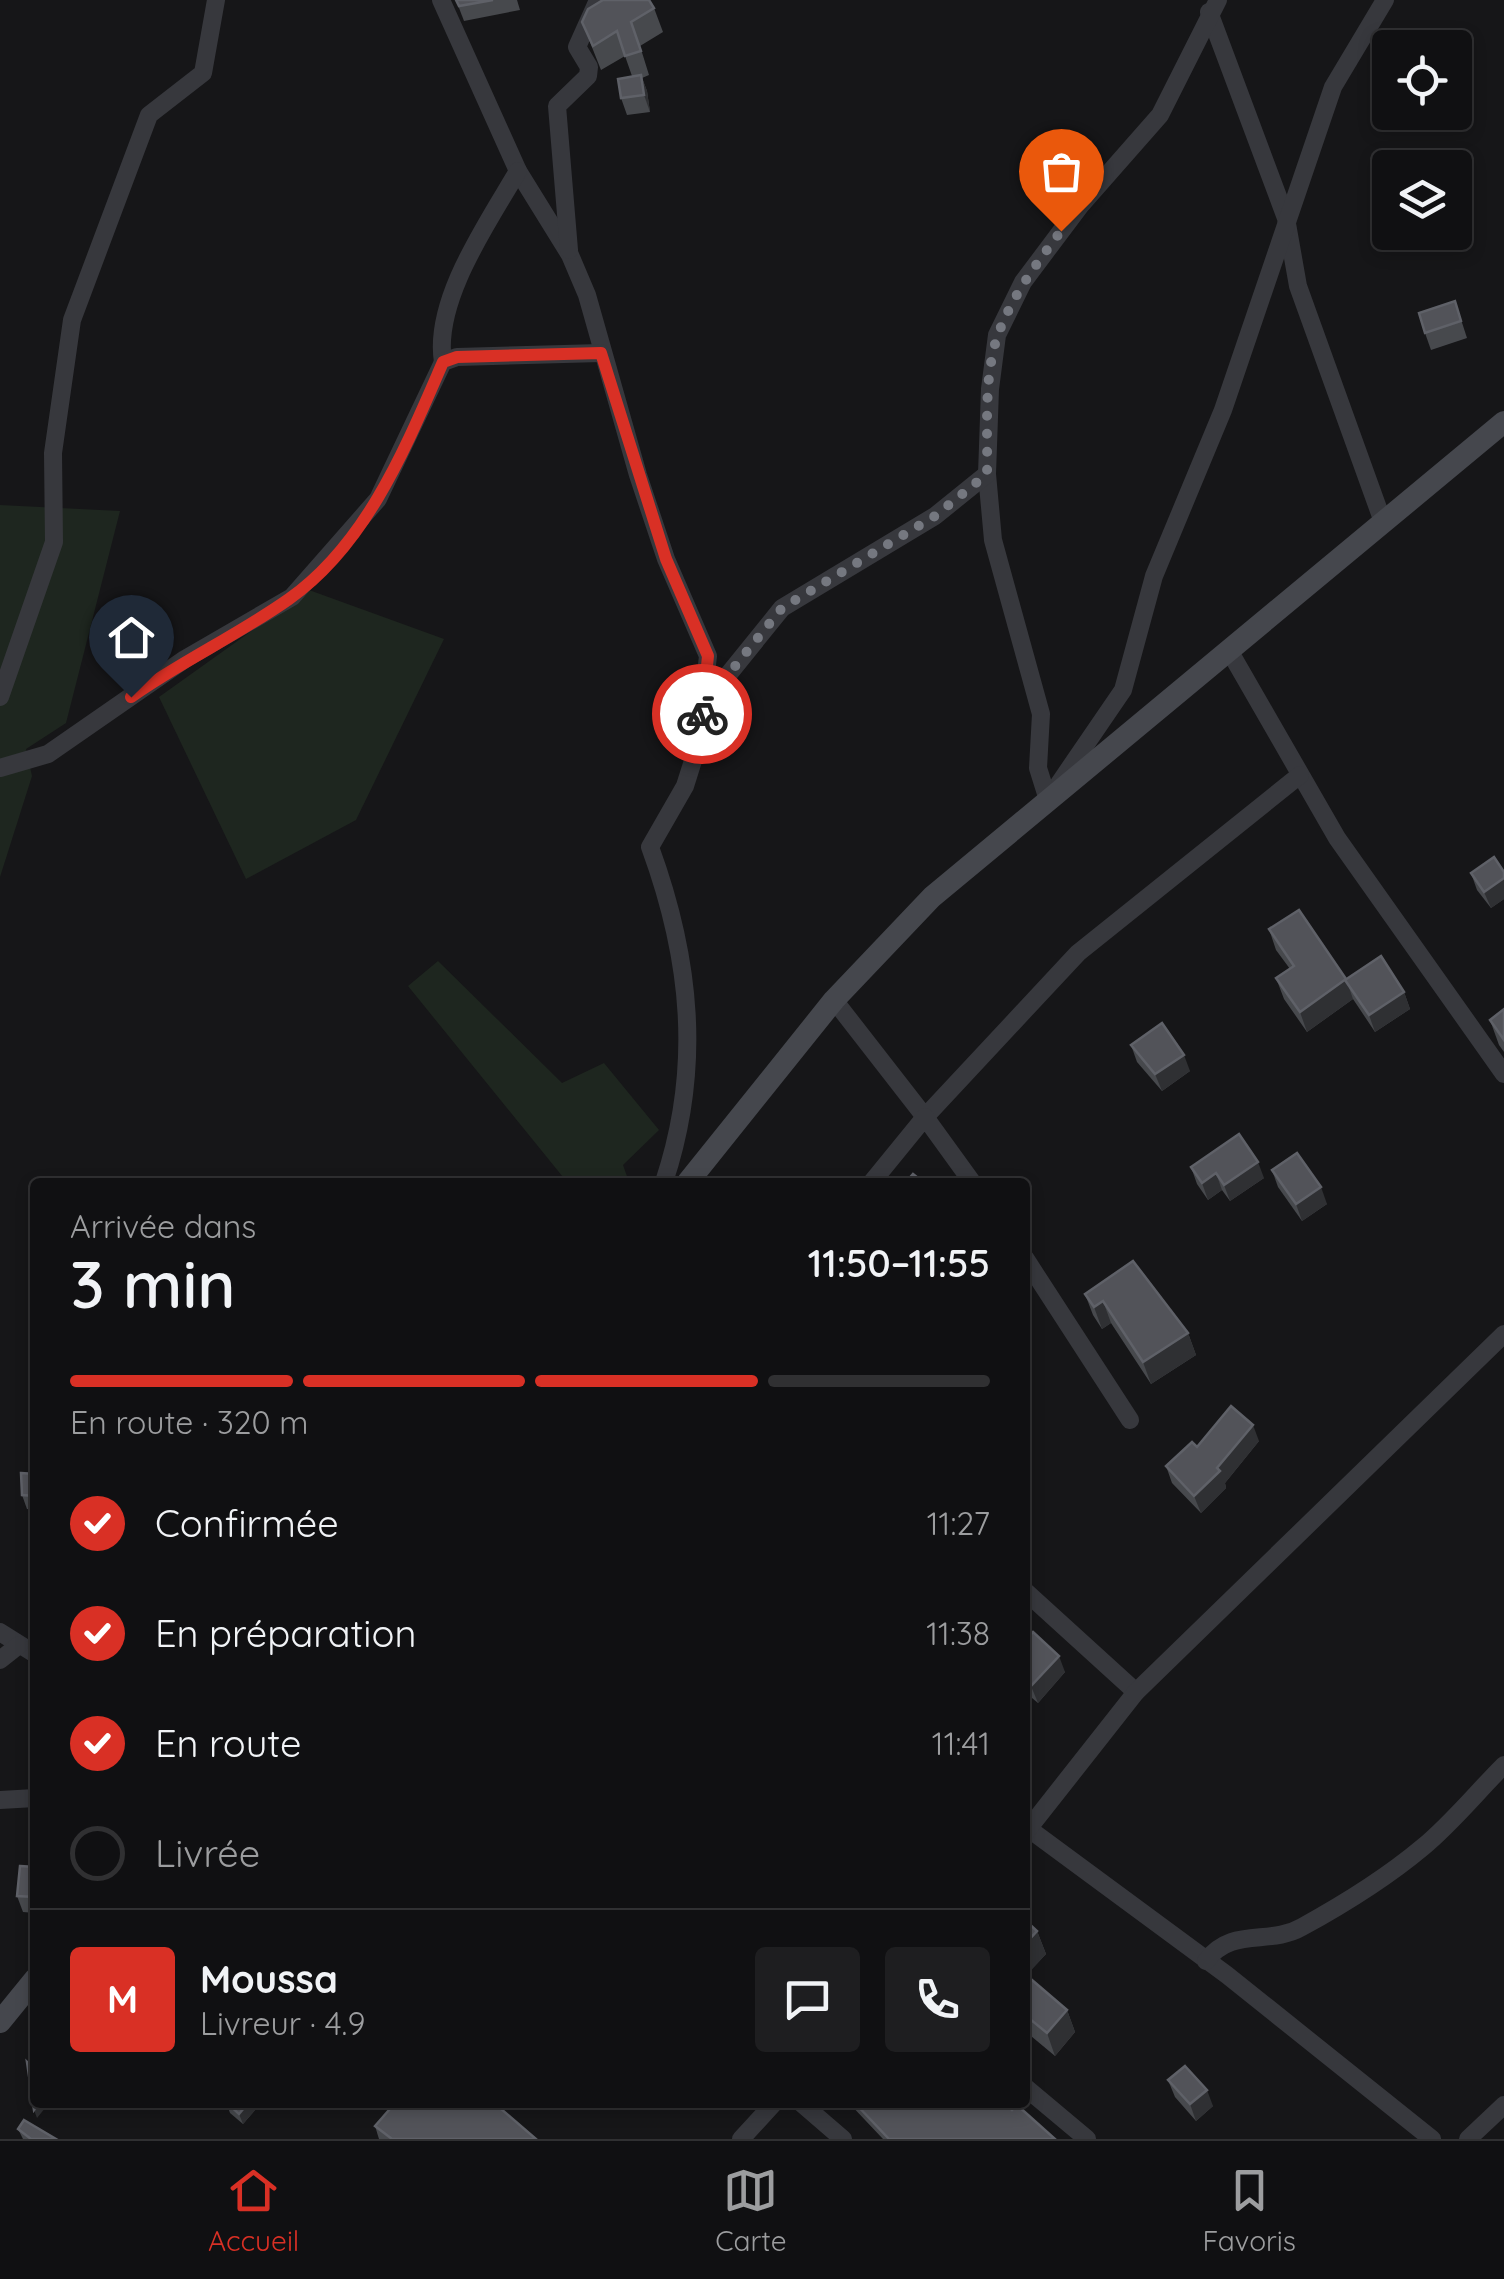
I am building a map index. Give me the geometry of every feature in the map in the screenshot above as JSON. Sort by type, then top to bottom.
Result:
[{"type":"street","points":[[0,698],[54,542],[54,452],[72,320],[148,115],[203,73],[216,0]]},
{"type":"street","points":[[442,0],[518,171],[570,255],[587,296],[666,559],[708,656],[698,748]]},
{"type":"street","points":[[570,255],[557,106],[588,76],[590,67],[576,47],[598,0]]},
{"type":"street","points":[[1048,800],[1123,690],[1154,576],[1223,410],[1333,87],[1385,0]]},
{"type":"street","points":[[1214,6],[1286,218],[1298,286],[1383,522]]},
{"type":"street","points":[[1048,800],[1038,768],[1041,714],[993,540],[987,474],[990,389],[997,335],[1024,282],[1068,221],[1160,115],[1214,6]]},
{"type":"street","points":[[0,768],[48,754],[185,659],[292,597],[378,499],[443,362],[438,335],[446,305],[518,171]]},
{"type":"street","points":[[443,362],[457,357],[601,353]]},
{"type":"street","points":[[691,1178],[834,1000],[932,897],[1504,422]]},
{"type":"street","points":[[665,1178],[680,1132],[690,1014],[679,941],[650,847],[685,786],[715,691],[782,608],[935,516],[987,474]]},
{"type":"street","points":[[1230,652],[1337,838],[1504,1074]]},
{"type":"street","points":[[875,1178],[925,1117],[1078,953],[1300,775]]},
{"type":"street","points":[[834,1000],[969,1178]]},
{"type":"street","points":[[1030,1266],[1130,1420]]},
{"type":"street","points":[[1030,1824],[1136,1692],[1504,1334]]},
{"type":"street","points":[[1030,1596],[1136,1692]]},
{"type":"street","points":[[0,1632],[27,1650]]},
{"type":"street","points":[[0,1660],[27,1650]]},
{"type":"street","points":[[1206,1960],[1218,1944],[1245,1936],[1288,1935],[1351,1900],[1425,1846],[1504,1766]]},
{"type":"street","points":[[0,1800],[30,1798]]},
{"type":"street","points":[[1030,1832],[1206,1960],[1432,2139]]},
{"type":"street","points":[[0,2022],[30,1984]]},
{"type":"street","points":[[1030,2091],[1088,2139]]},
{"type":"street","points":[[1468,2139],[1504,2105]]},
{"type":"street","points":[[741,2139],[769,2108]]},
{"type":"street","points":[[807,2108],[842,2139]]},
{"type":"shaded area","points":[[0,505],[120,511],[66,723],[26,749],[32,776],[0,877]]},
{"type":"shaded area","points":[[309,590],[444,639],[356,820],[246,879],[159,697]]},
{"type":"shaded area","points":[[438,961],[562,1083],[604,1063],[659,1130],[623,1165],[628,1178],[564,1178],[408,986]]},
{"type":"building","points":[[456,0],[493,0],[459,6]]},
{"type":"building","points":[[603,0],[649,0],[654,8],[631,22],[641,51],[625,56],[617,31],[593,46],[582,22],[588,9]]},
{"type":"building","points":[[641,75],[644,95],[621,98],[618,79]]},
{"type":"building","points":[[1455,301],[1461,321],[1425,333],[1419,313]]},
{"type":"building","points":[[1494,857],[1504,878],[1484,892],[1471,873]]},
{"type":"building","points":[[1299,910],[1346,979],[1300,1012],[1276,978],[1294,966],[1269,929]]},
{"type":"building","points":[[1381,956],[1404,992],[1369,1015],[1345,980]]},
{"type":"building","points":[[1504,1009],[1504,1040],[1490,1020]]},
{"type":"building","points":[[1162,1023],[1184,1055],[1155,1074],[1131,1045]]},
{"type":"building","points":[[1239,1134],[1258,1162],[1224,1185],[1216,1173],[1202,1183],[1191,1167]]},
{"type":"building","points":[[1297,1153],[1321,1187],[1296,1204],[1272,1170]]},
{"type":"building","points":[[1133,1261],[1188,1333],[1143,1362],[1103,1301],[1094,1307],[1085,1294]]},
{"type":"building","points":[[1231,1406],[1253,1425],[1217,1468],[1220,1471],[1194,1496],[1166,1466],[1192,1442],[1197,1447]]},
{"type":"building","points":[[21,1473],[30,1474],[30,1496],[22,1495]]},
{"type":"building","points":[[1033,1632],[1059,1656],[1031,1686],[1030,1685]]},
{"type":"building","points":[[20,1866],[30,1867],[30,1897],[17,1896]]},
{"type":"building","points":[[1030,1978],[1067,2010],[1047,2033],[1030,2019]]},
{"type":"building","points":[[1185,2066],[1207,2090],[1190,2104],[1168,2080]]},
{"type":"building","points":[[391,2108],[500,2108],[536,2139],[392,2139],[375,2126]]},
{"type":"building","points":[[860,2108],[1020,2108],[1055,2139],[889,2139]]},
{"type":"building","points":[[24,2120],[56,2139],[31,2139],[18,2129]]},
{"type":"way so far","points":[[702,714],[698,748],[715,691],[782,608],[935,516],[987,474],[990,389],[997,335],[1024,282],[1061,231]]},
{"type":"route","points":[[131,697],[185,659],[292,597],[331,556],[378,499],[443,362],[457,357],[601,353],[666,559],[708,656],[702,714]]}]
